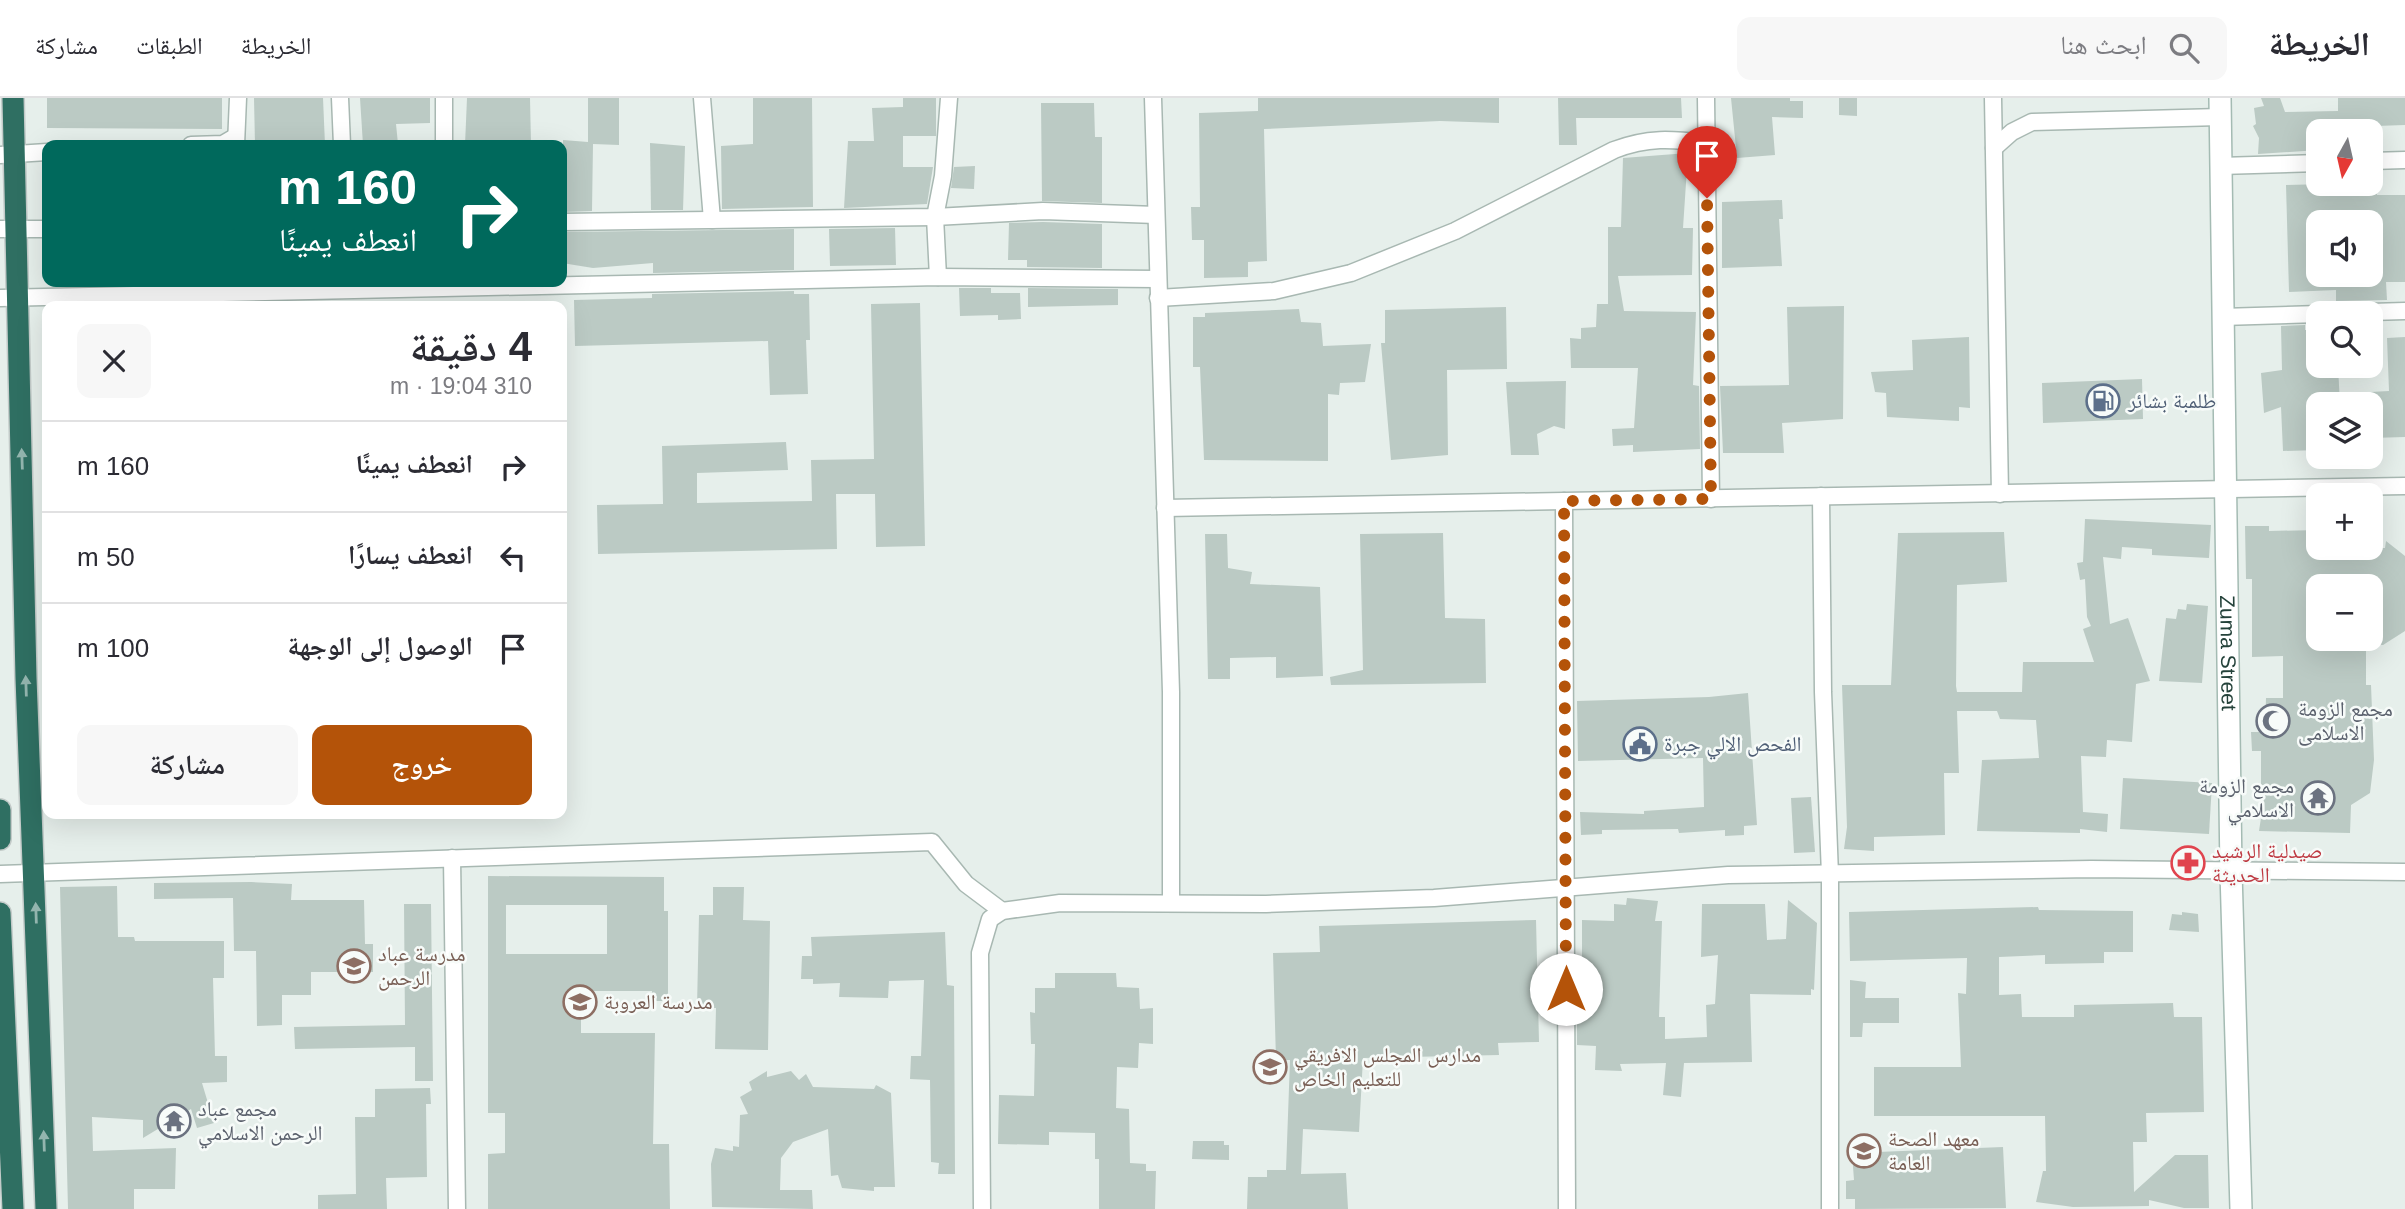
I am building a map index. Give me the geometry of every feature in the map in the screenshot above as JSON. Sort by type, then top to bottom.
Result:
[{"type":"highway","points":[[13,98],[7,154],[8,298],[35,873],[46,1209]]},
{"type":"highway","points":[[0,810],[0,839]]},
{"type":"highway","points":[[0,913],[13,1209]]},
{"type":"street","points":[[236,140],[239,127],[238,98]]},
{"type":"street","points":[[340,98],[342,140]]},
{"type":"street","points":[[444,98],[444,140]]},
{"type":"street","points":[[702,98],[712,220]]},
{"type":"street","points":[[938,277],[935,218],[943,176],[949,98]]},
{"type":"street","points":[[1153,98],[1171,692],[1171,902]]},
{"type":"street","points":[[1706,98],[1711,499]]},
{"type":"street","points":[[1993,98],[2000,494]]},
{"type":"street","points":[[1994,148],[2012,132],[2032,122],[2220,107]]},
{"type":"street","name":"Zuma Street","points":[[2220,107],[2231,872],[2241,1209]]},
{"type":"street","points":[[1158,298],[1274,291],[1314,284],[1351,273],[1455,231],[1631,144],[1670,139],[1707,143]]},
{"type":"street","points":[[7,154],[42,152]]},
{"type":"street","points":[[2384,161],[2405,160]]},
{"type":"street","points":[[2220,166],[2306,163]]},
{"type":"street","points":[[567,222],[935,218],[1043,211],[1156,215]]},
{"type":"street","points":[[7,229],[42,229]]},
{"type":"street","points":[[567,285],[938,277],[1157,279]]},
{"type":"street","points":[[8,298],[495,287]]},
{"type":"street","points":[[2383,312],[2405,311]]},
{"type":"street","points":[[2222,317],[2306,314]]},
{"type":"street","points":[[1165,508],[2405,486]]},
{"type":"street","points":[[1821,496],[1830,875],[1830,1209]]},
{"type":"street","points":[[1564,501],[1567,1209]]},
{"type":"street","points":[[0,874],[932,842],[967,884],[1002,911]]},
{"type":"street","points":[[452,858],[457,1209]]},
{"type":"street","points":[[982,1209],[980,953],[990,919],[1002,911],[1060,903],[1334,902],[1566,890],[1728,875],[2091,869],[2405,872]]},
{"type":"building","points":[[47,98],[222,98],[222,129],[47,128]]},
{"type":"building","points":[[254,98],[323,98],[325,140],[255,140]]},
{"type":"building","points":[[360,98],[430,98],[430,123],[396,124],[398,140],[363,140]]},
{"type":"building","points":[[467,98],[530,98],[531,140],[465,140]]},
{"type":"building","points":[[588,98],[619,98],[619,145],[593,144],[592,211],[567,212],[567,140],[588,142]]},
{"type":"building","points":[[753,98],[812,98],[813,207],[722,209],[721,146],[753,144]]},
{"type":"building","points":[[903,98],[936,98],[936,136],[903,136],[903,167],[933,167],[927,204],[844,208],[848,141],[874,141],[872,108],[903,107]]},
{"type":"building","points":[[1258,98],[1499,98],[1499,123],[1440,121],[1264,129],[1267,261],[1248,262],[1248,277],[1204,278],[1204,240],[1192,240],[1191,207],[1200,207],[1199,113],[1258,111]]},
{"type":"building","points":[[1558,98],[1681,98],[1682,118],[1576,118],[1577,145],[1559,145]]},
{"type":"building","points":[[1731,98],[1790,98],[1790,101],[1803,101],[1803,118],[1772,117],[1775,155],[1737,158]]},
{"type":"building","points":[[1839,98],[1857,98],[1857,116],[1839,115]]},
{"type":"building","points":[[2261,98],[2280,98],[2285,112],[2338,111],[2338,98],[2405,98],[2405,125],[2384,126],[2384,119],[2306,119],[2306,151],[2258,154],[2259,138],[2253,126],[2256,124],[2254,108],[2264,106]]},
{"type":"building","points":[[1041,103],[1094,103],[1095,137],[1102,137],[1102,203],[1042,201]]},
{"type":"building","points":[[650,143],[685,146],[683,210],[651,210]]},
{"type":"building","points":[[1688,153],[1683,228],[1693,228],[1692,275],[1618,276],[1624,311],[1696,312],[1693,385],[1699,386],[1700,449],[1633,452],[1633,445],[1613,446],[1612,429],[1634,428],[1638,368],[1571,368],[1570,338],[1581,339],[1581,328],[1596,327],[1597,304],[1608,304],[1608,227],[1621,227],[1623,158]]},
{"type":"building","points":[[975,166],[974,189],[951,188],[954,167]]},
{"type":"building","points":[[2286,185],[2306,185],[2306,196],[2405,195],[2405,282],[2386,282],[2387,300],[2336,301],[2336,290],[2289,292]]},
{"type":"building","points":[[1782,200],[1783,219],[1779,219],[1782,266],[1722,268],[1722,202]]},
{"type":"building","points":[[1009,223],[1102,224],[1102,268],[1027,267],[1027,260],[1008,260]]},
{"type":"building","points":[[895,228],[896,265],[830,266],[829,229]]},
{"type":"building","points":[[794,229],[794,270],[653,273],[653,263],[593,268],[567,264],[567,232]]},
{"type":"building","points":[[959,288],[991,288],[991,293],[1020,293],[1021,319],[998,320],[998,315],[960,316]]},
{"type":"building","points":[[1028,288],[1118,289],[1118,305],[1028,307]]},
{"type":"building","points":[[794,291],[794,294],[809,294],[810,340],[806,340],[808,394],[770,395],[768,341],[575,346],[574,300],[652,298],[652,294]]},
{"type":"building","points":[[920,303],[925,546],[876,547],[875,494],[836,494],[837,549],[598,554],[597,505],[663,504],[662,446],[786,442],[788,470],[697,473],[697,503],[812,501],[811,460],[874,459],[871,304]]},
{"type":"building","points":[[1844,306],[1843,419],[1782,423],[1784,453],[1723,453],[1720,386],[1789,385],[1787,307]]},
{"type":"building","points":[[1506,307],[1507,369],[1447,370],[1448,455],[1391,460],[1381,343],[1385,343],[1385,310]]},
{"type":"building","points":[[1299,309],[1301,322],[1321,323],[1323,346],[1371,344],[1365,382],[1340,383],[1339,395],[1328,394],[1328,461],[1204,460],[1200,367],[1193,367],[1193,317],[1205,317],[1205,313]]},
{"type":"building","points":[[2305,325],[2306,378],[2339,378],[2339,392],[2306,392],[2306,450],[2283,451],[2281,407],[2264,413],[2261,373],[2282,370],[2281,326]]},
{"type":"building","points":[[1969,337],[1970,408],[1959,407],[1959,421],[1887,417],[1886,393],[1875,392],[1871,372],[1913,370],[1912,340]]},
{"type":"building","points":[[2405,337],[2405,437],[2383,438],[2383,392],[2371,392],[2389,391],[2387,338]]},
{"type":"building","name":"طلمبة بشائر","points":[[2142,379],[2143,419],[2043,423],[2042,383]]},
{"type":"building","points":[[1566,381],[1565,429],[1554,426],[1537,434],[1539,455],[1511,455],[1506,382]]},
{"type":"building","points":[[2085,519],[2211,525],[2209,558],[2152,555],[2152,549],[2122,547],[2121,559],[2103,557],[2110,624],[2128,618],[2150,681],[2136,684],[2132,742],[2107,740],[2106,757],[2081,756],[2083,812],[2108,814],[2107,832],[2080,829],[2080,833],[1977,831],[1982,760],[2039,758],[2036,720],[2000,719],[1997,711],[1957,711],[1959,773],[1944,773],[1945,835],[1874,837],[1874,851],[1844,849],[1847,827],[1842,685],[1891,685],[1898,533],[2004,532],[2007,582],[1957,585],[1956,686],[1957,692],[2022,692],[2023,662],[2094,662],[2083,629],[2091,626],[2087,617],[2085,579],[2080,580],[2077,563],[2083,562]]},
{"type":"building","points":[[2245,526],[2269,526],[2269,531],[2306,530],[2306,560],[2383,560],[2386,541],[2405,556],[2405,631],[2383,645],[2383,574],[2306,574],[2306,651],[2366,651],[2366,685],[2371,685],[2374,760],[2370,793],[2351,805],[2350,833],[2259,831],[2266,785],[2261,785],[2261,751],[2252,751],[2251,732],[2265,732],[2266,698],[2283,698],[2283,656],[2252,657],[2252,579],[2246,579]]},
{"type":"building","points":[[1443,533],[1445,618],[1485,619],[1486,683],[1331,685],[1330,677],[1363,670],[1360,534]]},
{"type":"building","points":[[1205,534],[1227,534],[1228,568],[1252,572],[1250,584],[1320,587],[1323,676],[1276,678],[1276,657],[1230,658],[1230,679],[1208,679]]},
{"type":"building","points":[[2187,604],[2208,606],[2202,683],[2159,681],[2166,618],[2176,619],[2178,609],[2186,610]]},
{"type":"building","points":[[1748,693],[1757,825],[1744,826],[1744,835],[1725,836],[1725,830],[1679,833],[1678,829],[1602,830],[1602,834],[1581,835],[1580,812],[1644,814],[1644,811],[1704,807],[1703,758],[1578,761],[1577,701],[1709,697]]},
{"type":"building","points":[[2123,778],[2212,783],[2209,834],[2120,829]]},
{"type":"building","points":[[1811,797],[1815,852],[1794,853],[1791,798]]},
{"type":"building","points":[[488,876],[664,877],[664,911],[668,911],[668,1001],[652,1001],[652,991],[581,991],[581,1033],[655,1033],[653,1144],[669,1144],[670,1209],[488,1209],[488,1154],[505,1153],[505,1113],[488,1113]],"holes":[[[506,905],[607,905],[607,954],[506,954]]]},
{"type":"building","points":[[154,883],[292,884],[291,900],[364,900],[365,944],[373,944],[373,972],[311,972],[311,995],[282,995],[282,1025],[257,1026],[256,951],[234,951],[233,898],[154,899]]},
{"type":"building","points":[[117,886],[118,937],[134,937],[135,941],[224,941],[224,978],[213,978],[215,1056],[227,1056],[227,1082],[202,1083],[214,1123],[197,1128],[191,1109],[143,1138],[143,1120],[92,1117],[93,1151],[176,1148],[175,1189],[134,1189],[134,1209],[68,1209],[60,887]]},
{"type":"building","points":[[713,887],[744,887],[743,920],[770,921],[768,1050],[715,1049],[716,1008],[697,1007],[699,915],[713,915]]},
{"type":"building","points":[[1627,898],[1658,901],[1655,921],[1662,921],[1659,1017],[1665,1017],[1665,1039],[1707,1037],[1706,1005],[1715,1004],[1718,955],[1701,957],[1702,904],[1765,904],[1767,940],[1786,939],[1788,900],[1817,923],[1814,990],[1811,989],[1811,995],[1750,994],[1752,1062],[1684,1063],[1681,1097],[1663,1095],[1666,1063],[1620,1064],[1622,1071],[1595,1070],[1596,1046],[1577,1045],[1577,1004],[1582,1004],[1582,920],[1614,921],[1614,904],[1626,905]]},
{"type":"building","points":[[404,904],[431,904],[433,1081],[415,1081],[415,1047],[295,1049],[294,1027],[405,1025]]},
{"type":"building","points":[[2038,907],[2039,910],[2133,911],[2133,952],[2104,952],[2104,963],[2045,964],[2045,955],[1999,957],[1999,995],[2021,994],[2022,1017],[2074,1017],[2074,1005],[2173,1003],[2174,1017],[2202,1017],[2204,1112],[2146,1113],[2147,1142],[2133,1142],[2134,1192],[2175,1155],[2208,1155],[2209,1208],[2184,1208],[2149,1200],[2149,1206],[2073,1207],[2036,1202],[2043,1171],[2046,1171],[2045,1116],[1874,1116],[1874,1067],[1961,1067],[1958,993],[1966,994],[1967,958],[1850,961],[1849,912]]},
{"type":"building","points":[[2182,912],[2198,914],[2199,932],[2169,930],[2172,914],[2182,915]]},
{"type":"building","points":[[1536,920],[1539,1042],[1498,1043],[1499,1055],[1363,1058],[1359,1132],[1303,1129],[1301,1174],[1346,1173],[1348,1209],[1247,1209],[1248,1177],[1267,1177],[1267,1170],[1286,1170],[1290,1060],[1276,1060],[1273,953],[1320,952],[1319,926]]},
{"type":"building","points":[[945,932],[947,985],[954,986],[955,1174],[938,1174],[939,1163],[931,1162],[930,1080],[910,1079],[911,1056],[921,1056],[924,980],[889,981],[888,998],[839,997],[840,983],[813,984],[813,979],[801,979],[802,956],[812,956],[811,937]]},
{"type":"building","points":[[1055,973],[1116,973],[1117,987],[1139,988],[1140,1009],[1153,1008],[1153,1044],[1139,1043],[1138,1068],[1117,1067],[1116,1108],[1129,1109],[1130,1163],[1146,1164],[1146,1171],[1156,1171],[1155,1209],[1099,1209],[1099,1159],[1095,1159],[1095,1133],[1049,1132],[1049,1145],[998,1144],[999,1095],[1034,1096],[1035,1044],[1031,1044],[1030,1012],[1035,1013],[1035,988],[1055,988]]},
{"type":"building","points":[[1850,980],[1866,982],[1865,998],[1899,998],[1899,1023],[1863,1023],[1862,1037],[1850,1037]]},
{"type":"building","points":[[767,1071],[767,1077],[791,1071],[799,1080],[806,1074],[813,1087],[874,1089],[876,1085],[891,1093],[895,1187],[874,1187],[874,1191],[842,1188],[838,1175],[831,1176],[828,1129],[793,1142],[781,1158],[780,1190],[812,1190],[813,1209],[712,1207],[711,1164],[715,1148],[733,1151],[733,1146],[739,1147],[740,1115],[748,1114],[740,1097],[752,1090],[749,1082]]},
{"type":"building","points":[[430,1088],[431,1104],[426,1104],[427,1177],[386,1178],[387,1209],[318,1209],[318,1195],[356,1194],[355,1117],[375,1117],[375,1089]]},
{"type":"building","points":[[1193,1141],[1224,1141],[1224,1145],[1229,1145],[1229,1160],[1192,1159]]},
{"type":"building","points":[[2003,1147],[2006,1208],[1855,1209],[1855,1199],[1846,1199],[1846,1181],[1854,1180],[1852,1153]]},
{"type":"place","name":"طلمبة بشائر","points":[[2103,401]]},
{"type":"place","name":"مجمع الزومة الاسلامى","points":[[2273,721]]},
{"type":"place","name":"الفحص الالي جبرة","points":[[1640,744]]},
{"type":"place","name":"مجمع الزومة الاسلامي","points":[[2318,798]]},
{"type":"place","name":"صيدلية الرشيد الحديثة","points":[[2188,863]]},
{"type":"place","name":"مدرسة عباد الرحمن","points":[[354,966]]},
{"type":"place","name":"مدرسة العروبة","points":[[580,1002]]},
{"type":"place","name":"مدارس المجلس الافريقي للتعليم الخاص","points":[[1270,1067]]},
{"type":"place","name":"مجمع عباد الرحمن الاسلامي","points":[[174,1121]]},
{"type":"place","name":"معهد الصحة العامة","points":[[1864,1151]]},
{"type":"route","points":[[1566,989],[1564,501],[1711,499],[1707,198]]}]
